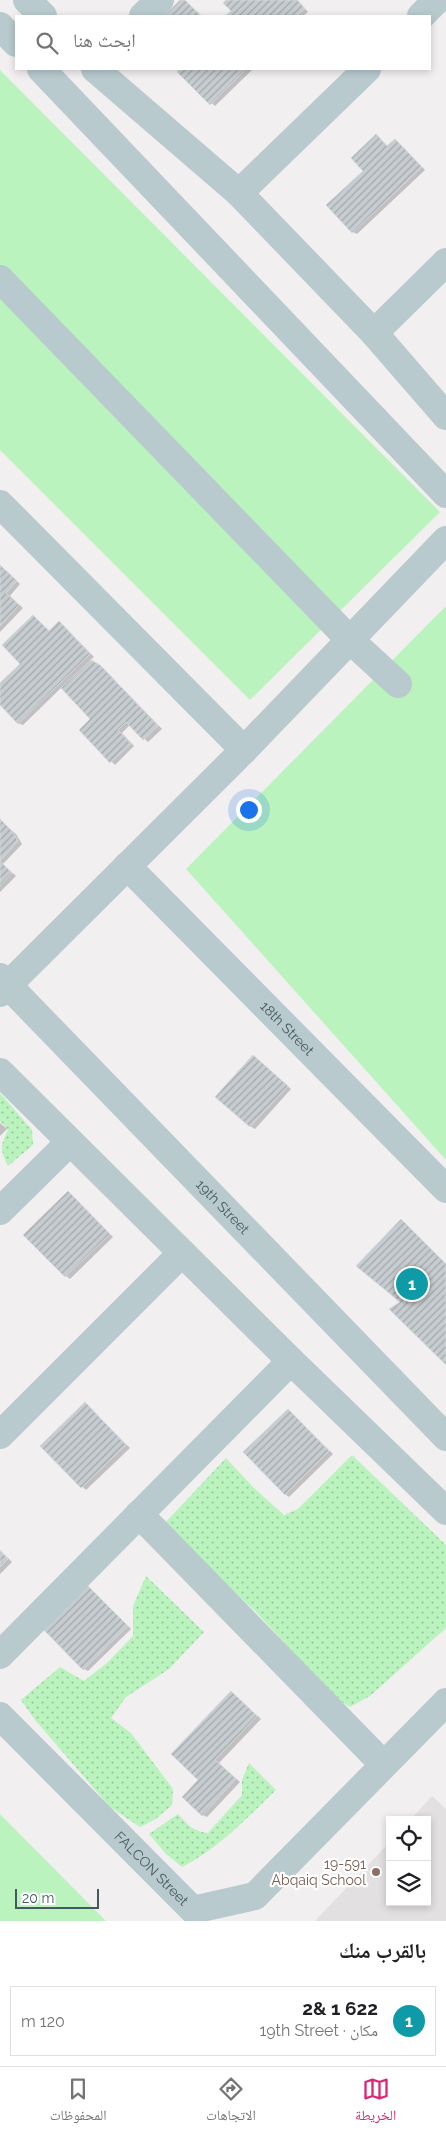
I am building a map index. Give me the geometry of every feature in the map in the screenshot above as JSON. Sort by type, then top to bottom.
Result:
[{"type":"street","points":[[27,0],[42,15]]},
{"type":"street","points":[[144,15],[160,0]]},
{"type":"street","points":[[422,15],[438,0]]},
{"type":"street","points":[[0,26],[15,42]]},
{"type":"street","points":[[42,70],[446,494]]},
{"type":"street","points":[[96,70],[239,193],[374,333],[446,416]]},
{"type":"street","points":[[239,193],[366,70]]},
{"type":"street","points":[[374,333],[446,262]]},
{"type":"street","points":[[0,279],[349,638],[398,684]]},
{"type":"street","points":[[0,504],[244,750]]},
{"type":"street","points":[[3,985],[244,750],[349,638],[446,540]]},
{"type":"street","name":"18th Street","points":[[127,866],[446,1189]]},
{"type":"street","name":"19th Street","points":[[3,985],[446,1437]]},
{"type":"street","points":[[0,1072],[291,1361],[446,1511]]},
{"type":"street","points":[[0,1211],[70,1142]]},
{"type":"street","points":[[0,1435],[182,1253]]},
{"type":"street","points":[[0,1655],[291,1361]]},
{"type":"street","points":[[139,1514],[383,1764]]},
{"type":"street","name":"FALCON Street","points":[[0,1716],[193,1910],[255,1896],[446,1702]]},
{"type":"shaded area","name":"19-591 Abqaiq School","points":[[432,1796],[446,1809],[446,1921],[315,1921],[386,1846],[386,1906],[431,1906],[431,1816],[414,1816]]},
{"type":"green space","points":[[0,70],[440,512],[250,700],[0,450]]},
{"type":"green space","points":[[446,606],[446,1160],[186,869]]},
{"type":"green space","points":[[0,1093],[32,1130],[33,1145],[8,1166],[2,1152],[2,1144],[8,1130],[0,1121]]},
{"type":"green space","points":[[352,1455],[446,1545],[446,1628],[370,1696],[350,1707],[335,1698],[256,1612],[163,1525],[226,1458],[254,1488],[284,1515],[298,1509]]},
{"type":"green space","points":[[146,1576],[204,1632],[169,1669],[126,1697],[111,1718],[131,1733],[173,1789],[172,1805],[156,1819],[140,1827],[110,1807],[35,1720],[21,1700],[60,1667],[84,1681],[107,1663],[133,1636],[133,1606]]},
{"type":"green space","points":[[249,1763],[276,1790],[220,1842],[182,1867],[166,1854],[149,1834],[178,1814],[195,1829],[208,1833],[242,1795],[242,1780]]},
{"type":"green space","points":[[0,1814],[106,1921],[0,1921]]},
{"type":"building","points":[[180,0],[185,0],[200,15],[165,15]]},
{"type":"building","points":[[226,0],[297,0],[305,9],[297,15],[226,15],[231,11],[223,3]]},
{"type":"building","points":[[179,70],[245,70],[210,105],[177,72]]},
{"type":"building","points":[[376,134],[387,146],[395,139],[422,167],[352,233],[326,205],[363,171],[351,158]]},
{"type":"building","points":[[0,565],[17,581],[6,593],[19,605],[0,626]]},
{"type":"building","points":[[33,615],[49,631],[59,621],[90,654],[18,724],[0,705],[0,683],[20,664],[2,645]]},
{"type":"building","points":[[91,660],[100,665],[158,726],[143,740],[126,722],[118,730],[131,744],[110,763],[79,730],[90,719],[61,688]]},
{"type":"building","points":[[0,819],[12,831],[18,841],[0,861]]},
{"type":"building","points":[[0,861],[12,873],[0,886]]},
{"type":"building","points":[[253,1055],[288,1086],[250,1127],[215,1097]]},
{"type":"building","points":[[68,1191],[110,1234],[65,1277],[23,1235]]},
{"type":"building","points":[[401,1219],[446,1264],[446,1365],[389,1309],[400,1302],[356,1266]]},
{"type":"building","points":[[85,1402],[126,1445],[81,1488],[40,1446]]},
{"type":"building","points":[[288,1409],[329,1451],[285,1495],[243,1452]]},
{"type":"building","points":[[0,1551],[8,1559],[0,1567]]},
{"type":"building","points":[[86,1584],[128,1626],[83,1670],[41,1627]]},
{"type":"building","points":[[231,1691],[257,1716],[215,1760],[236,1779],[202,1816],[182,1797],[198,1780],[171,1754]]},
{"type":"place","name":"622 1 &2","points":[[412,1284]]},
{"type":"place","name":"19-591 Abqaiq School","points":[[376,1872]]}]
